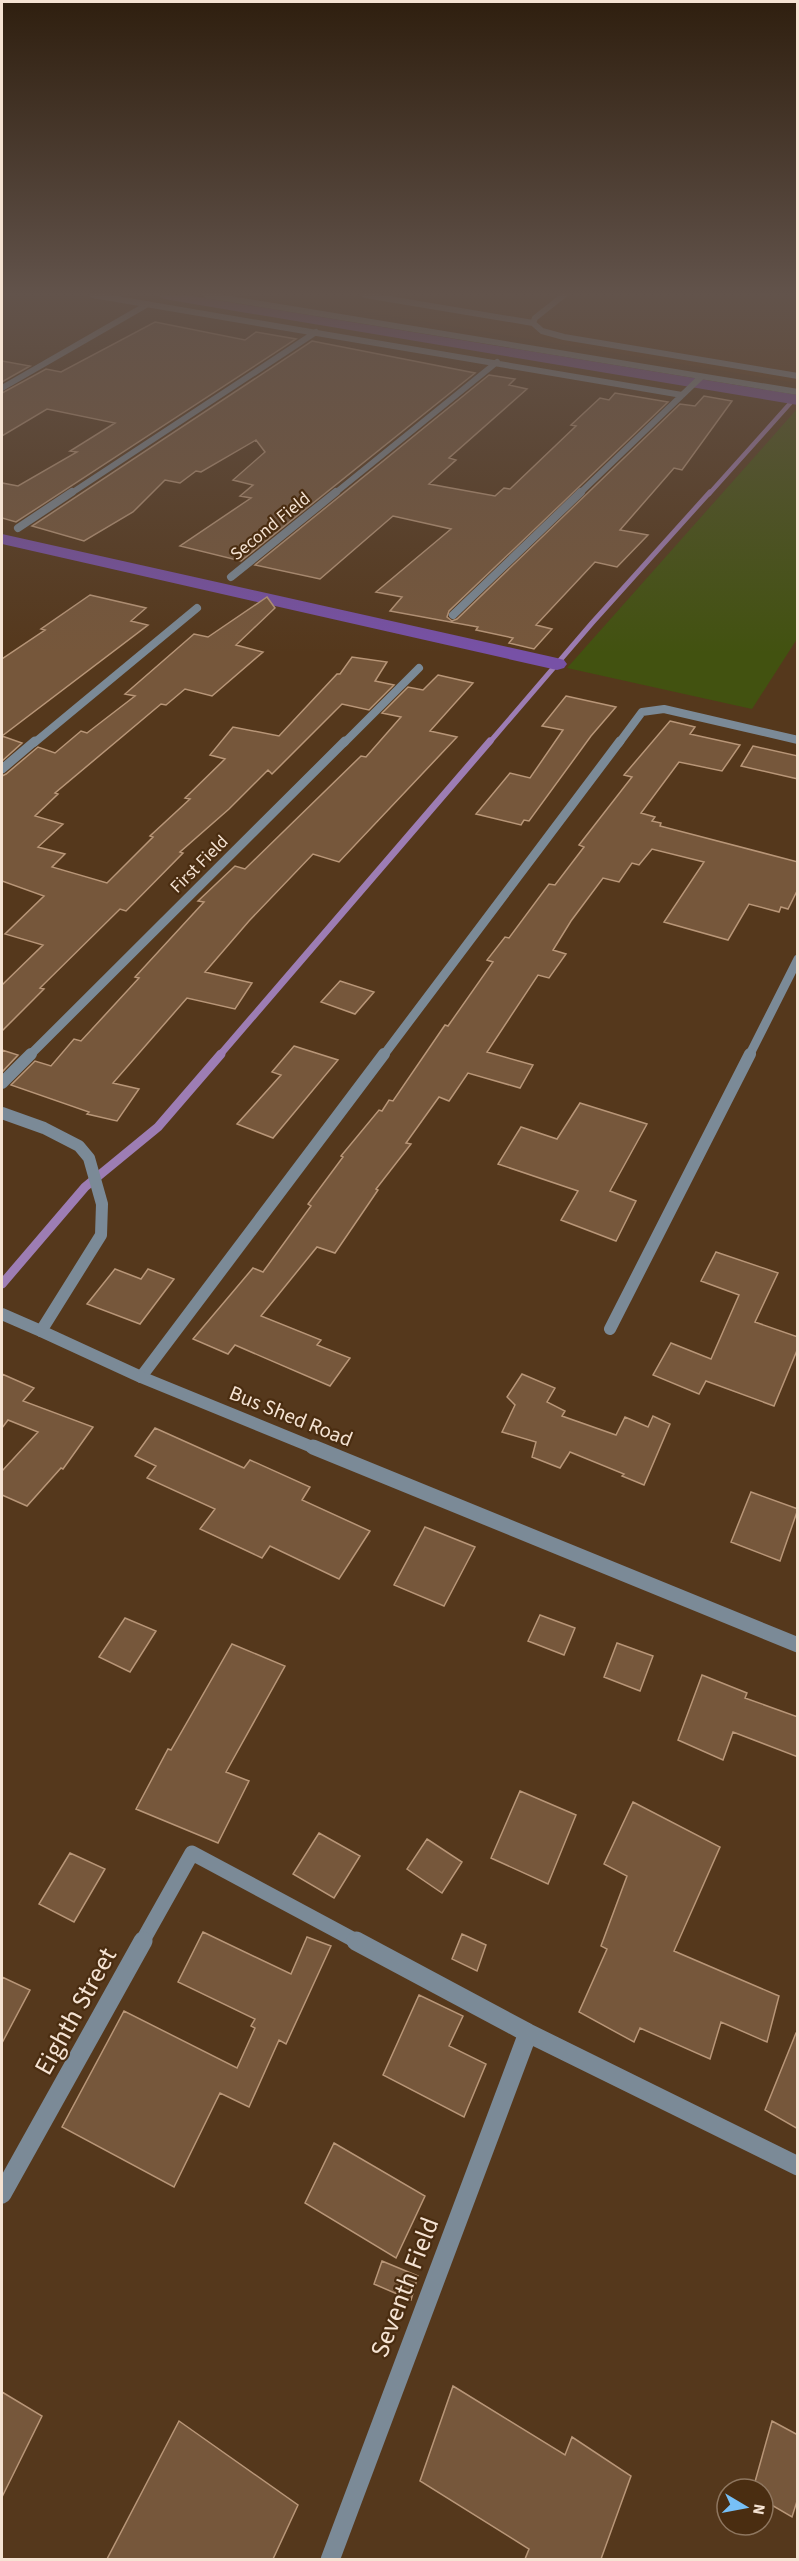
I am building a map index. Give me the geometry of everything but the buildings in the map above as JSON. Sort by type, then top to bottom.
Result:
[{"type":"street","points":[[18,528],[191,415]]},
{"type":"street","name":"Second Field","points":[[231,578],[432,415]]},
{"type":"street","points":[[453,615],[662,415]]},
{"type":"street","points":[[2,769],[196,608]]},
{"type":"street","name":"First Field","points":[[2,1083],[419,668]]},
{"type":"street","points":[[141,1377],[642,712],[664,708],[798,740]]},
{"type":"street","points":[[610,1329],[798,959]]},
{"type":"street","points":[[2,1113],[45,1128],[79,1146],[89,1158],[102,1204],[101,1235],[41,1331]]},
{"type":"street","name":"Bus Shed Road","points":[[2,1314],[141,1377],[798,1645]]},
{"type":"street","name":"Eighth Street","points":[[2,2194],[192,1853],[528,2033]]},
{"type":"street","points":[[528,2033],[798,2166]]},
{"type":"street","name":"Seventh Field","points":[[330,2559],[528,2033]]},
{"type":"green space","points":[[792,415],[797,415],[797,639],[752,709],[567,668]]},
{"type":"waterway","points":[[709,494],[780,415]]},
{"type":"waterway","points":[[489,743],[592,623],[710,492]]},
{"type":"waterway","points":[[2,539],[557,664]]},
{"type":"waterway","points":[[219,1056],[490,741]]},
{"type":"waterway","points":[[2,1284],[85,1187],[158,1127],[221,1054]]}]
